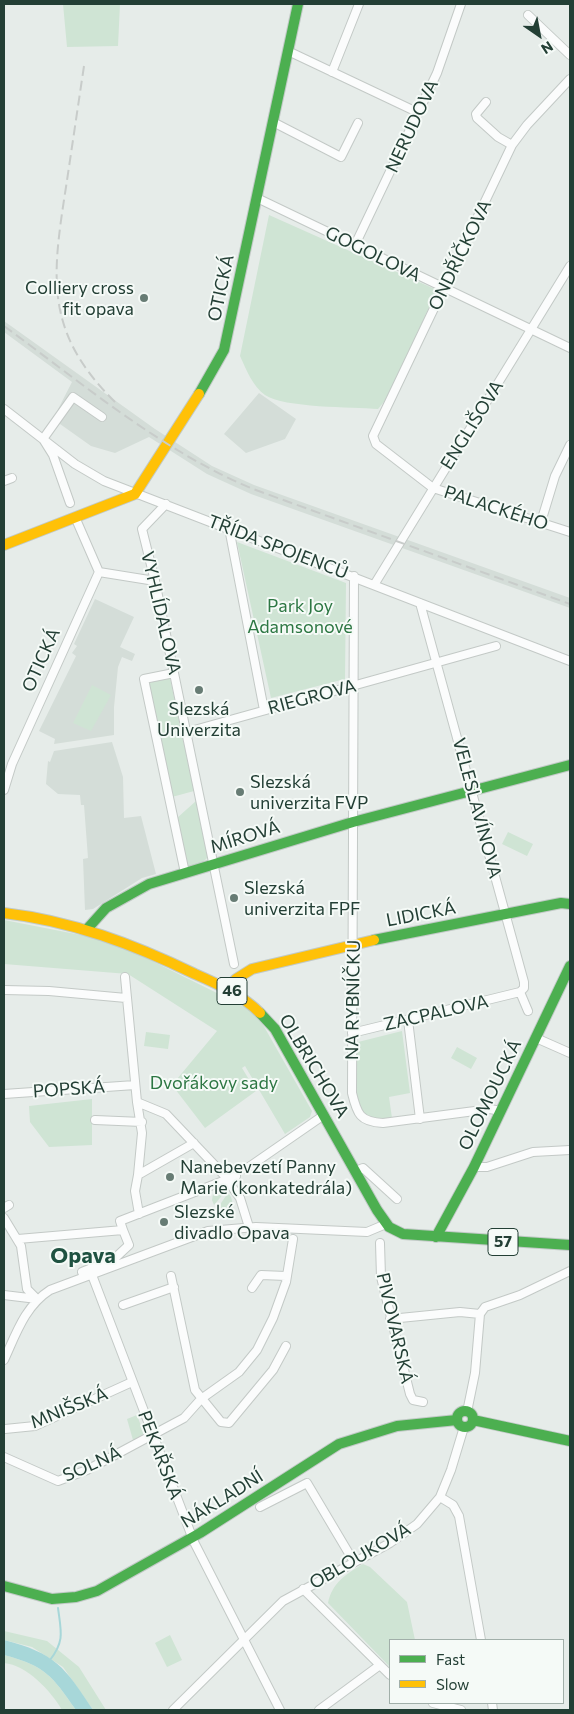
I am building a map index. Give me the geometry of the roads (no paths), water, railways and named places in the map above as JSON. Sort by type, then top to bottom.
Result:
[{"type":"street","name":"OTICKÁ","points":[[135,494],[188,413],[224,350],[298,4]]},
{"type":"street","points":[[332,72],[359,4]]},
{"type":"street","name":"NERUDOVA","points":[[355,245],[437,73],[461,4]]},
{"type":"street","points":[[528,15],[570,55]]},
{"type":"street","points":[[288,51],[419,113]]},
{"type":"street","name":"ONDŘÍČKOVA","points":[[376,444],[372,436],[512,145],[527,125],[570,79]]},
{"type":"street","points":[[486,102],[476,114],[477,118],[498,137],[512,145]]},
{"type":"street","points":[[273,122],[341,158],[358,123]]},
{"type":"street","name":"GOGOLOVA","points":[[257,198],[570,348]]},
{"type":"street","name":"ENGLIŠOVA","points":[[374,584],[570,266]]},
{"type":"street","points":[[70,503],[53,454],[43,439],[73,397],[102,417]]},
{"type":"street","name":"TŘÍDA SPOJENCŮ","points":[[4,409],[90,474],[135,494],[229,528],[570,661]]},
{"type":"street","name":"PALACKÉHO","points":[[376,444],[433,488],[570,532]]},
{"type":"street","points":[[541,522],[555,476],[570,445]]},
{"type":"street","points":[[4,545],[135,494]]},
{"type":"street","name":"VYHLÍDALOVA","points":[[166,504],[142,529],[187,732],[234,964]]},
{"type":"street","points":[[75,517],[99,572],[155,581]]},
{"type":"street","points":[[229,528],[264,710]]},
{"type":"street","name":"OTICKÁ","points":[[4,790],[8,763],[99,572]]},
{"type":"street","name":"NA RYBNÍČKU","points":[[354,576],[352,686],[354,943],[352,1093],[355,1108],[362,1118],[370,1122],[383,1123],[420,1119]]},
{"type":"street","name":"VELESLAVÍNOVA","points":[[420,603],[506,914],[524,984],[520,992],[528,1011]]},
{"type":"street","name":"RIEGROVA","points":[[187,732],[496,646]]},
{"type":"street","points":[[174,673],[144,679],[185,873]]},
{"type":"street","name":"MÍROVÁ","points":[[88,928],[95,917],[137,888],[353,822],[570,765]]},
{"type":"street","name":"LIDICKÁ","points":[[228,989],[236,979],[252,969],[354,943],[562,903],[570,904]]},
{"type":"street","name":"OLBRICHOVA","points":[[4,913],[42,918],[88,928],[151,952],[228,989],[251,1003],[270,1023],[386,1224]]},
{"type":"street","name":"OLOMOUCKÁ","points":[[436,1237],[474,1167],[570,966]]},
{"type":"street","points":[[125,977],[135,1085],[142,1122],[135,1192],[136,1215]]},
{"type":"street","points":[[4,990],[49,991],[126,998]]},
{"type":"street","name":"ZACPALOVA","points":[[352,1033],[520,992]]},
{"type":"street","points":[[408,1020],[420,1119],[490,1109],[501,1111]]},
{"type":"street","points":[[536,1038],[570,1054]]},
{"type":"street","name":"POPSKÁ","points":[[4,1094],[135,1085]]},
{"type":"street","points":[[137,1102],[166,1114],[232,1178],[249,1227]]},
{"type":"street","points":[[246,1169],[324,1115]]},
{"type":"street","points":[[95,1120],[142,1122]]},
{"type":"street","points":[[138,1175],[194,1143]]},
{"type":"street","points":[[474,1167],[487,1167],[533,1152],[570,1150]]},
{"type":"street","points":[[356,1171],[363,1168],[397,1199]]},
{"type":"street","points":[[88,1276],[82,1272],[114,1259],[129,1245],[120,1221],[232,1178]]},
{"type":"street","points":[[371,1198],[384,1186]]},
{"type":"street","points":[[4,1218],[18,1239],[27,1289],[37,1299]]},
{"type":"street","points":[[4,1360],[25,1315],[37,1299],[50,1290],[190,1236],[228,1228],[249,1227],[368,1232],[386,1224],[400,1234],[436,1237]]},
{"type":"street","points":[[18,1239],[123,1230]]},
{"type":"street","name":"57","points":[[436,1237],[570,1245]]},
{"type":"street","points":[[152,1435],[184,1418],[201,1399],[239,1372],[258,1350],[273,1318],[286,1276],[293,1239]]},
{"type":"street","name":"PIVOVARSKÁ","points":[[380,1243],[381,1277],[410,1394],[413,1400],[423,1402]]},
{"type":"street","points":[[470,1416],[480,1314],[485,1307],[520,1295],[570,1271]]},
{"type":"street","points":[[252,1288],[261,1275],[286,1276]]},
{"type":"street","name":"PEKAŘSKÁ","points":[[88,1276],[132,1382],[192,1538],[280,1710]]},
{"type":"street","points":[[171,1276],[195,1390],[221,1422],[230,1423],[273,1370],[286,1346]]},
{"type":"street","points":[[123,1305],[174,1287]]},
{"type":"street","points":[[7,1296],[37,1299]]},
{"type":"street","points":[[390,1318],[460,1312],[480,1314]]},
{"type":"street","name":"MNIŠSKÁ","points":[[5,1429],[35,1426],[132,1382]]},
{"type":"street","points":[[461,1423],[460,1414],[570,1441]]},
{"type":"street","name":"NÁKLADNÍ","points":[[4,1586],[44,1598],[68,1599],[86,1595],[105,1588],[192,1538],[339,1444],[368,1433],[428,1420],[461,1423]]},
{"type":"street","name":"OBLOUKOVÁ","points":[[173,1710],[282,1601],[354,1562],[417,1524],[440,1497],[451,1470],[461,1423]]},
{"type":"street","name":"SOLNÁ","points":[[4,1457],[58,1481],[88,1470],[152,1435]]},
{"type":"street","points":[[260,1507],[307,1483],[354,1562]]},
{"type":"street","points":[[440,1497],[453,1505],[459,1516],[481,1639]]},
{"type":"street","points":[[303,1589],[389,1674]]},
{"type":"street","points":[[319,1710],[380,1665]]},
{"type":"street","points":[[437,1704],[461,1710]]},
{"type":"water","points":[[4,1640],[35,1650],[57,1664],[66,1672],[93,1710],[76,1710],[47,1674],[30,1663],[4,1655]]},
{"type":"waterway","points":[[50,1660],[58,1647],[61,1635],[58,1608]]},
{"type":"railway","points":[[84,66],[61,219],[57,276],[59,302],[65,327],[75,352],[92,376],[115,402]]},
{"type":"railway","points":[[4,326],[124,415],[187,456],[219,473],[253,489],[570,604]]},
{"type":"place","name":"Colliery cross fit opava","points":[[144,298]]},
{"type":"place","name":"Slezská Univerzita","points":[[199,690]]},
{"type":"place","name":"Slezská univerzita FVP","points":[[240,792]]},
{"type":"place","name":"Slezská univerzita FPF","points":[[234,898]]},
{"type":"place","name":"Nanebevzetí Panny Marie (konkatedrála)","points":[[170,1177]]},
{"type":"place","name":"Slezské divadlo Opava","points":[[164,1222]]},
{"type":"district","name":"Opava","points":[[83,1256]]},
{"type":"park label","name":"Park Joy Adamsonové","points":[[300,616]]},
{"type":"park label","name":"Dvořákovy sady","points":[[214,1083]]}]
